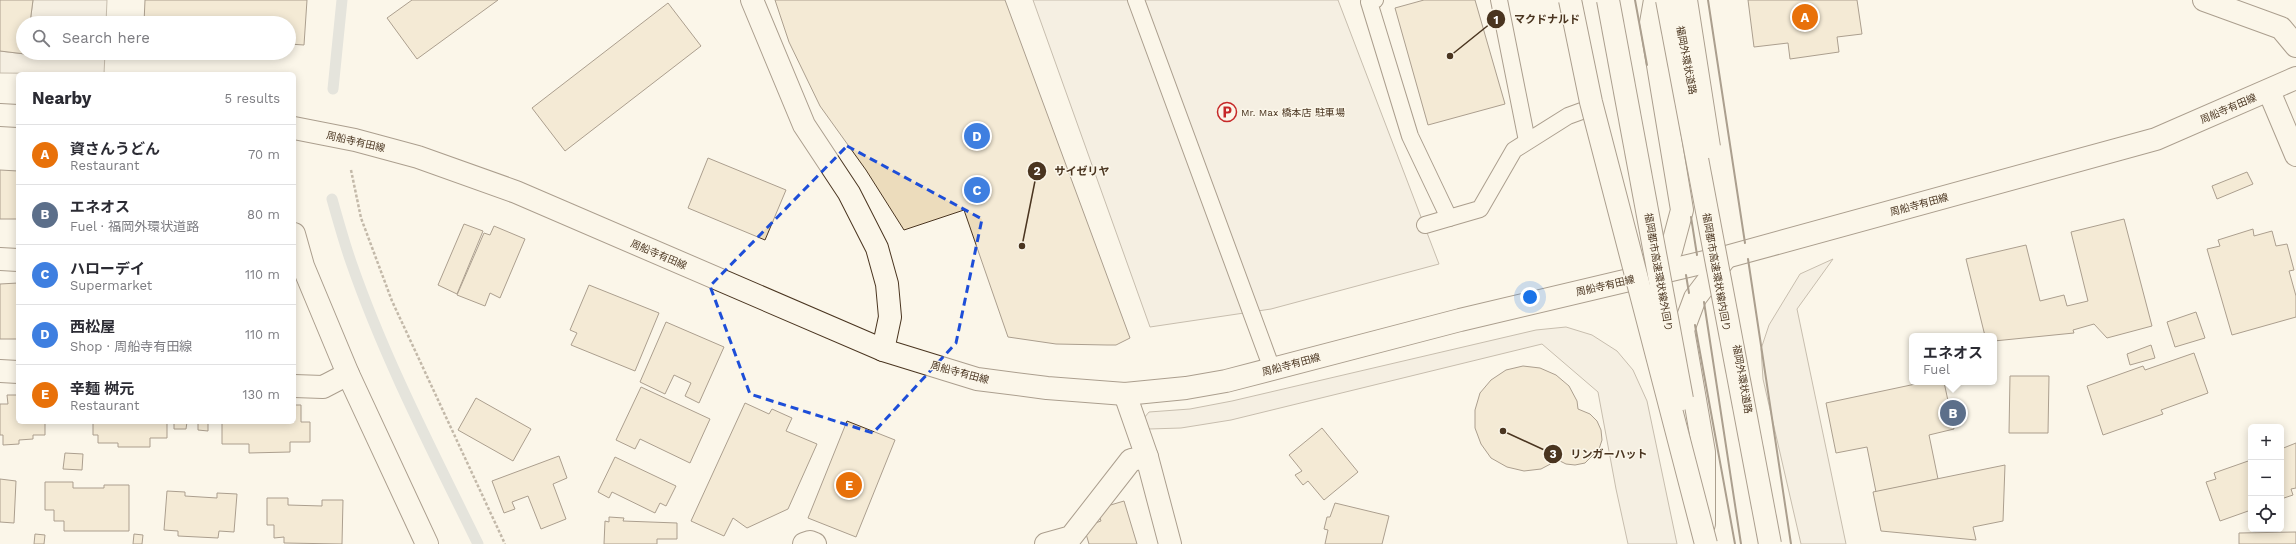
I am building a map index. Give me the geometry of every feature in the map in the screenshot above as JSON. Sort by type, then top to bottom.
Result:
[{"type":"main road","points":[[752,0],[804,125],[849,193],[877,248],[888,284],[890,318],[883,350]]},
{"type":"main road","points":[[1570,0],[1593,110],[1707,544]]},
{"type":"main road","points":[[1593,0],[1610,101],[1697,544]]},
{"type":"main road","name":"福岡都市高速環状線外回り","points":[[1608,0],[1707,544]]},
{"type":"main road","points":[[1644,276],[1671,251],[1682,210],[1652,23],[1656,0]]},
{"type":"main road","name":"福岡都市高速環状線内回り","points":[[1667,0],[1770,544]]},
{"type":"main road","name":"福岡外環状道路","points":[[1675,0],[1726,257],[1742,381],[1780,544]]},
{"type":"main road","name":"福岡都市高速環状線内回り","points":[[1686,0],[1770,544]]},
{"type":"main road","points":[[2204,0],[2281,28],[2296,46]]},
{"type":"main road","name":"周船寺有田線","points":[[296,128],[355,140],[418,157],[516,192],[883,350],[977,379],[1046,388],[1125,394],[1186,388],[1226,381],[1460,320],[1726,257],[2156,139],[2296,78]]},
{"type":"main road","points":[[2269,91],[2296,155]]},
{"type":"main road","points":[[0,115],[16,116]]},
{"type":"main road","points":[[296,250],[298,266],[427,544]]},
{"type":"main road","points":[[1707,544],[1704,452],[1683,330],[1695,298],[1726,257]]},
{"type":"main road","points":[[0,260],[16,260]]},
{"type":"main road","points":[[0,371],[16,372]]},
{"type":"main road","points":[[296,386],[322,387],[348,374]]},
{"type":"main road","points":[[1125,394],[1147,457],[1170,544]]},
{"type":"main road","points":[[1046,544],[1072,541],[1131,460],[1147,457]]},
{"type":"main road","points":[[804,544],[810,542],[814,544]]},
{"type":"lane","points":[[1136,0],[1272,369]]},
{"type":"lane","points":[[1375,0],[1369,2],[1410,136],[1450,218]]},
{"type":"lane","points":[[1499,0],[1527,142]]},
{"type":"lane","points":[[1425,225],[1480,209],[1514,150],[1568,116],[1610,101]]},
{"type":"path","points":[[355,140],[349,165],[364,225],[392,301],[505,544]]},
{"type":"highlighted area","points":[[847,146],[982,219],[956,343],[873,433],[750,394],[710,286]]},
{"type":"shaded area","points":[[33,0],[107,0],[106,16],[31,16]]},
{"type":"shaded area","name":"Mr. Max 橋本店 駐車場","points":[[1033,0],[1338,0],[1439,264],[1271,309],[1150,327]]},
{"type":"shaded area","points":[[0,51],[16,53],[16,60],[105,60],[104,72],[0,73]]},
{"type":"shaded area","points":[[1833,259],[1797,309],[1846,544],[1801,544],[1763,379],[1761,349],[1769,325],[1800,274]]},
{"type":"shaded area","points":[[1566,327],[1592,335],[1617,351],[1633,370],[1647,401],[1677,544],[1628,544],[1598,392],[1542,344],[1231,420],[1181,428],[1149,429],[1144,418],[1149,412],[1190,409],[1232,401],[1536,330]]},
{"type":"building","points":[[0,0],[33,0],[31,16],[16,16],[16,53],[0,51]]},
{"type":"building","points":[[145,0],[307,0],[304,45],[296,44],[296,16],[144,16]]},
{"type":"building","points":[[412,0],[498,0],[417,59],[387,18]]},
{"type":"building","points":[[775,0],[1005,0],[1130,338],[1116,345],[1107,345],[1056,344],[1008,337],[964,210],[904,230],[866,170],[820,106],[789,42]]},
{"type":"building","points":[[1424,0],[1475,0],[1505,104],[1428,125],[1395,8]]},
{"type":"building","points":[[1748,0],[1857,0],[1862,34],[1837,37],[1839,52],[1790,59],[1788,43],[1754,47]]},
{"type":"building","points":[[668,3],[701,46],[565,151],[532,108]]},
{"type":"building","points":[[708,158],[786,190],[765,240],[688,208]]},
{"type":"building","points":[[0,170],[16,171],[16,219],[0,219]]},
{"type":"building","points":[[2247,172],[2253,184],[2217,199],[2212,186]]},
{"type":"building","points":[[2124,219],[2152,326],[2107,338],[2094,324],[2073,330],[2074,333],[1997,341],[1997,333],[1984,333],[1966,259],[2026,245],[2040,301],[2064,295],[2067,306],[2088,301],[2071,232]]},
{"type":"building","points":[[464,224],[483,231],[457,294],[438,285]]},
{"type":"building","points":[[494,226],[525,239],[500,298],[490,293],[485,306],[457,295],[484,233],[490,235]]},
{"type":"building","points":[[2253,229],[2254,236],[2272,231],[2276,246],[2287,244],[2294,270],[2289,271],[2296,296],[2296,317],[2232,335],[2207,249],[2220,246],[2218,240]]},
{"type":"building","points":[[16,283],[16,339],[0,339],[0,284]]},
{"type":"building","points":[[589,285],[659,313],[635,371],[571,345],[577,333],[570,330]]},
{"type":"building","points":[[2196,312],[2205,338],[2175,347],[2167,322]]},
{"type":"building","points":[[666,322],[724,347],[699,403],[685,396],[691,383],[674,375],[665,394],[640,382]]},
{"type":"building","points":[[2151,345],[2155,358],[2130,365],[2127,354]]},
{"type":"building","points":[[2194,353],[2208,393],[2161,410],[2163,414],[2103,435],[2087,386],[2143,366],[2145,370]]},
{"type":"building","points":[[1523,366],[1540,368],[1556,375],[1569,386],[1577,401],[1578,409],[1590,414],[1597,421],[1601,430],[1602,440],[1599,449],[1585,463],[1575,465],[1566,464],[1558,460],[1541,469],[1524,471],[1507,467],[1491,458],[1481,444],[1475,428],[1475,410],[1480,393],[1491,380],[1506,370]]},
{"type":"building","points":[[2010,376],[2049,376],[2048,433],[2009,433]]},
{"type":"building","points":[[1911,385],[1945,385],[1954,429],[1929,435],[1938,479],[1876,492],[1867,447],[1836,453],[1826,403]]},
{"type":"building","points":[[641,387],[710,419],[690,463],[640,439],[635,449],[616,440]]},
{"type":"building","points":[[7,395],[16,395],[16,424],[45,424],[45,435],[33,435],[33,439],[19,440],[19,444],[3,445],[3,435],[0,435],[0,404],[8,404]]},
{"type":"building","points":[[476,398],[531,429],[513,461],[458,430]]},
{"type":"building","points":[[745,403],[769,414],[772,409],[792,418],[786,431],[817,444],[788,509],[747,528],[733,518],[724,536],[691,521]]},
{"type":"building","points":[[296,405],[301,405],[301,422],[310,422],[310,442],[290,442],[290,452],[249,453],[249,444],[222,444],[222,424],[296,424]]},
{"type":"building","points":[[847,421],[895,440],[856,537],[808,518]]},
{"type":"building","points":[[93,424],[167,424],[167,438],[150,438],[150,447],[118,447],[118,443],[98,443],[98,435],[93,435]]},
{"type":"building","points":[[174,424],[187,424],[186,429],[174,429]]},
{"type":"building","points":[[198,424],[208,424],[208,431],[198,430]]},
{"type":"building","points":[[1322,428],[1358,472],[1324,500],[1308,481],[1303,485],[1295,475],[1302,471],[1289,455]]},
{"type":"building","points":[[2296,443],[2296,488],[2291,489],[2293,495],[2284,498],[2284,460],[2284,448]]},
{"type":"building","points":[[65,453],[83,454],[82,470],[63,469]]},
{"type":"building","points":[[559,456],[567,478],[553,484],[566,519],[541,529],[528,496],[512,502],[515,509],[504,513],[492,481]]},
{"type":"building","points":[[615,457],[676,486],[666,506],[660,503],[655,513],[612,492],[609,498],[598,492]]},
{"type":"building","points":[[2248,461],[2248,511],[2220,521],[2206,482],[2216,479],[2214,473]]},
{"type":"building","points":[[2005,465],[2003,521],[1973,527],[1976,540],[1881,531],[1873,492]]},
{"type":"building","points":[[0,479],[16,481],[14,523],[0,522]]},
{"type":"building","points":[[45,482],[73,482],[73,488],[104,488],[104,485],[129,485],[129,531],[64,531],[64,521],[54,521],[54,510],[45,510]]},
{"type":"building","points":[[167,491],[185,492],[185,496],[217,498],[217,493],[237,494],[234,532],[219,531],[218,538],[178,536],[178,531],[164,530]]},
{"type":"building","points":[[267,498],[288,498],[288,505],[322,506],[322,500],[343,500],[342,544],[284,543],[284,537],[274,538],[274,525],[267,525]]},
{"type":"building","points":[[1124,501],[1137,544],[1089,544],[1084,527],[1101,521],[1097,509]]},
{"type":"building","points":[[1335,503],[1389,516],[1382,544],[1325,544],[1328,530],[1324,529],[1327,517],[1330,517]]},
{"type":"building","points":[[609,517],[624,518],[623,521],[677,523],[677,539],[657,539],[657,544],[604,544],[605,521],[609,522]]},
{"type":"building","points":[[2296,532],[2296,544],[2239,544],[2239,533]]},
{"type":"building","points":[[35,534],[45,535],[44,544],[34,544]]},
{"type":"building","points":[[134,534],[143,535],[142,544],[133,544]]},
{"type":"waterway","points":[[333,89],[342,0]]},
{"type":"waterway","points":[[332,199],[343,239],[364,298],[394,370],[478,544]]},
{"type":"wall","points":[[1635,0],[1647,65]]},
{"type":"wall","points":[[1708,0],[1745,243]]},
{"type":"wall","points":[[1691,217],[1697,255]]},
{"type":"wall","points":[[1748,259],[1791,544]]},
{"type":"wall","points":[[1686,275],[1689,293]]},
{"type":"wall","points":[[1704,302],[1741,544]]},
{"type":"wall","points":[[1695,325],[1735,544]]},
{"type":"place","name":"資さんうどん","points":[[1805,17]]},
{"type":"place","name":"マクドナルド","points":[[1450,56]]},
{"type":"place","name":"Mr. Max 橋本店 駐車場","points":[[1227,112]]},
{"type":"place","name":"西松屋","points":[[977,136]]},
{"type":"place","name":"ハローデイ","points":[[977,190]]},
{"type":"place","name":"サイゼリヤ","points":[[1022,246]]},
{"type":"place","name":"エネオス","points":[[1953,413]]},
{"type":"place","name":"リンガーハット","points":[[1503,431]]},
{"type":"place","name":"辛麺 桝元","points":[[849,485]]}]
